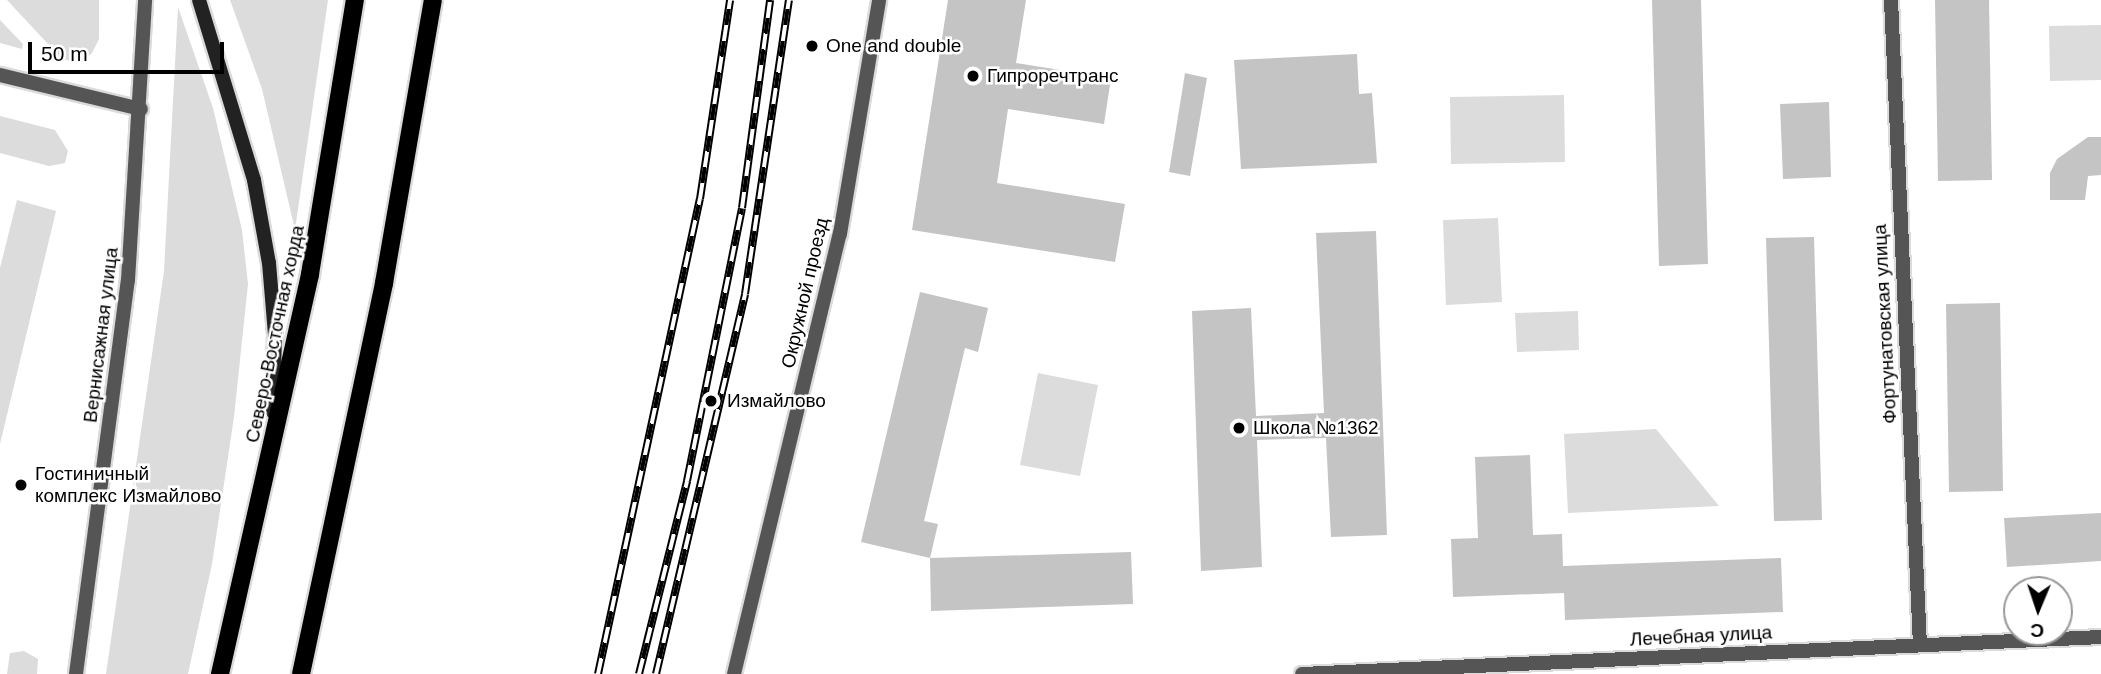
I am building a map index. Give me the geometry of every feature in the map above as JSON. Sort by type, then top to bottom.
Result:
[{"type":"main road","points":[[200,0],[254,180],[269,263],[275,335],[273,449]]},
{"type":"main road","name":"Северо-Восточная хорда","points":[[220,674],[273,449],[310,274],[355,0]]},
{"type":"main road","points":[[301,674],[384,283],[433,0]]},
{"type":"street","name":"Вернисажная улица","points":[[76,674],[128,280],[141,108],[145,0]]},
{"type":"street","name":"Окружной проезд","points":[[734,674],[840,234],[879,0]]},
{"type":"street","name":"Фортунатовская улица","points":[[1891,0],[1920,645]]},
{"type":"street","points":[[0,75],[141,108]]},
{"type":"street","name":"Лечебная улица","points":[[1302,674],[2101,637]]},
{"type":"shaded area","points":[[7,0],[99,0],[99,39],[92,53],[81,63],[62,59]]},
{"type":"shaded area","points":[[230,0],[328,0],[295,230],[262,89]]},
{"type":"shaded area","points":[[178,7],[213,108],[242,230],[248,284],[234,417],[212,564],[188,674],[106,674],[164,271]]},
{"type":"shaded area","points":[[0,20],[23,44],[22,49],[0,43]]},
{"type":"shaded area","points":[[2101,25],[2101,80],[2050,81],[2049,26]]},
{"type":"shaded area","points":[[1564,95],[1565,162],[1451,164],[1450,97]]},
{"type":"shaded area","points":[[0,116],[55,130],[68,151],[65,163],[49,166],[0,153]]},
{"type":"shaded area","points":[[17,200],[56,211],[0,444],[0,268]]},
{"type":"shaded area","points":[[1498,218],[1502,302],[1446,305],[1443,220]]},
{"type":"shaded area","points":[[1578,311],[1579,350],[1517,352],[1515,313]]},
{"type":"shaded area","points":[[1038,373],[1098,385],[1080,476],[1020,465]]},
{"type":"shaded area","points":[[1656,429],[1719,506],[1568,513],[1564,434]]},
{"type":"shaded area","points":[[24,651],[38,659],[37,674],[7,674],[10,653]]},
{"type":"building","points":[[948,0],[1026,0],[1016,63],[1111,78],[1104,124],[1008,109],[997,183],[1125,204],[1115,262],[912,230]]},
{"type":"building","points":[[1652,0],[1701,0],[1708,264],[1659,266]]},
{"type":"building","points":[[1935,0],[1989,0],[1992,180],[1938,181]]},
{"type":"building","points":[[1357,54],[1359,94],[1372,93],[1377,163],[1241,169],[1234,60]]},
{"type":"building","points":[[1185,73],[1207,78],[1190,176],[1169,172]]},
{"type":"building","points":[[1829,102],[1831,177],[1783,179],[1780,104]]},
{"type":"building","points":[[2088,137],[2101,137],[2101,175],[2088,176],[2085,200],[2050,200],[2050,173],[2057,159]]},
{"type":"building","points":[[1376,231],[1387,535],[1331,537],[1326,438],[1257,440],[1262,567],[1201,571],[1192,311],[1251,308],[1256,416],[1324,413],[1316,233]]},
{"type":"building","points":[[1814,237],[1822,520],[1774,521],[1766,238]]},
{"type":"building","points":[[920,292],[988,308],[978,352],[965,348],[924,521],[938,524],[930,558],[861,542]]},
{"type":"building","points":[[2000,303],[2003,491],[1949,492],[1946,304]]},
{"type":"building","points":[[1530,455],[1533,535],[1562,534],[1563,566],[1781,558],[1783,612],[1565,620],[1564,593],[1453,597],[1451,539],[1478,538],[1475,457]]},
{"type":"building","points":[[2101,513],[2101,561],[2007,567],[2004,518]]},
{"type":"building","points":[[1131,552],[1133,604],[931,611],[930,558]]},
{"type":"railway","points":[[598,674],[700,199],[730,0]]},
{"type":"railway","points":[[639,674],[687,481],[742,208],[770,0]]},
{"type":"railway","points":[[656,674],[745,294],[789,0]]},
{"type":"place","name":"One and double","points":[[812,46]]},
{"type":"place","name":"Гипроречтранс","points":[[973,76]]},
{"type":"place","name":"Измайлово","points":[[711,401]]},
{"type":"place","name":"Школа №1362","points":[[1239,428]]},
{"type":"place","name":"Гостиничный комплекс Измайлово","points":[[21,485]]}]
